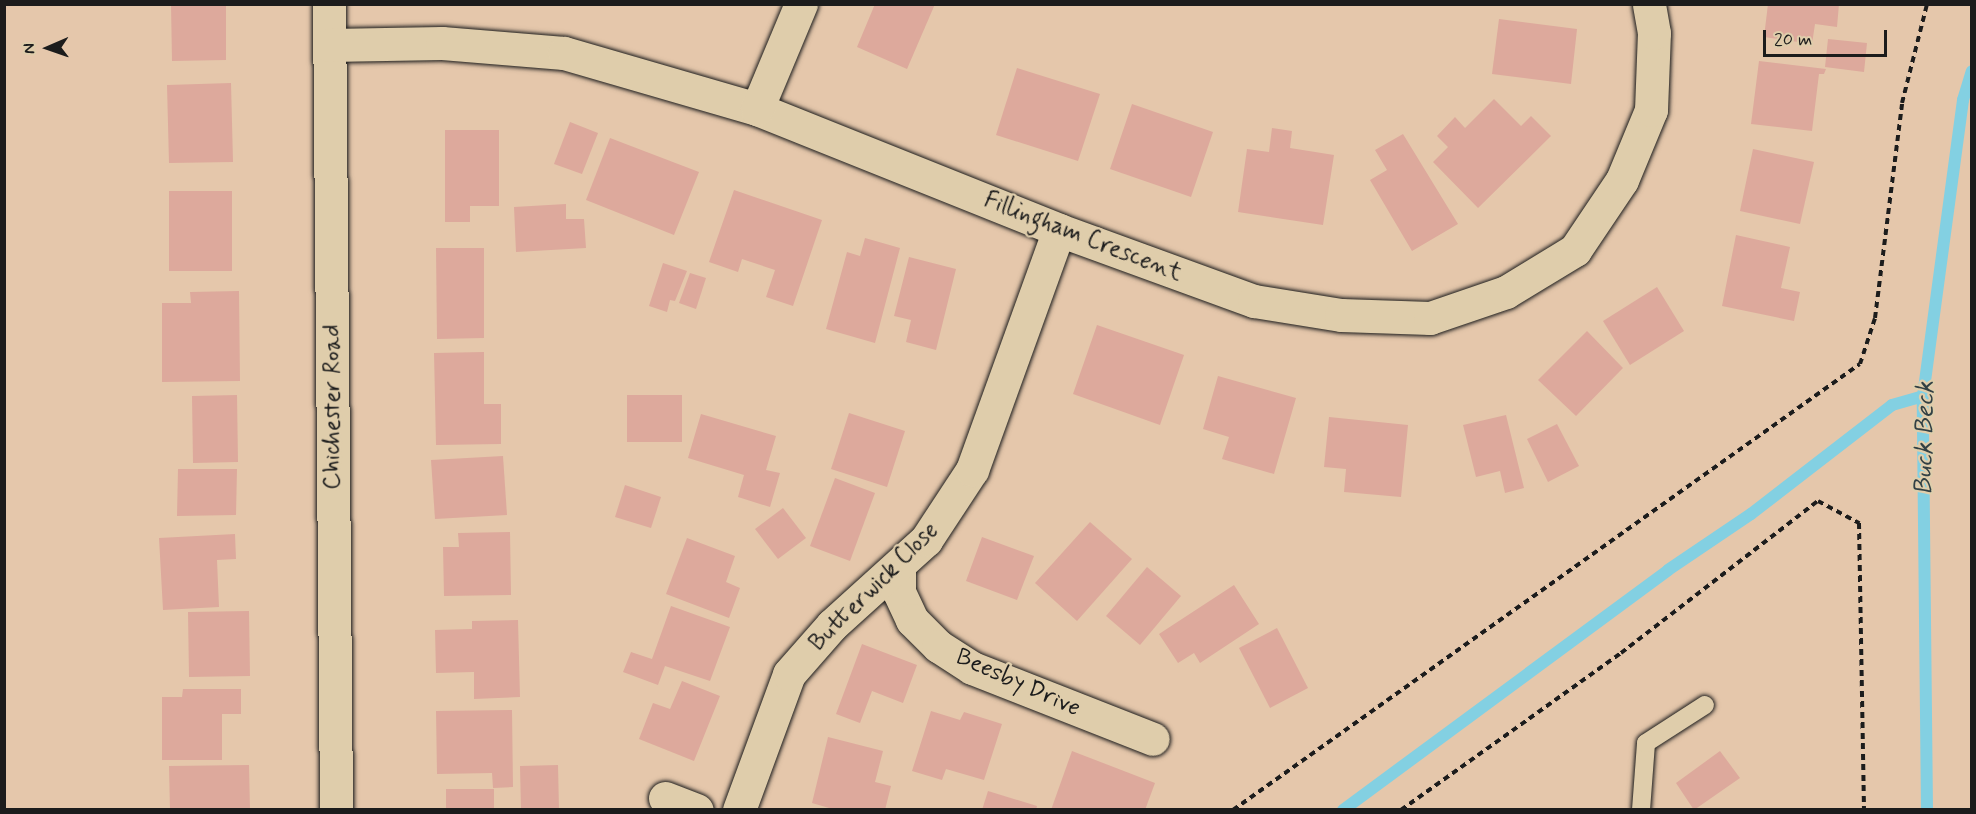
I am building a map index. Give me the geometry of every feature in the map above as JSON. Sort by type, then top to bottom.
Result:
[{"type":"street","name":"Chichester Road","points":[[329,4],[336,810]]},
{"type":"street","points":[[757,109],[801,4]]},
{"type":"street","name":"Fillingham Crescent","points":[[329,45],[442,43],[564,52],[757,109],[1059,230],[1254,301],[1298,310],[1430,318],[1506,292],[1575,250],[1622,180],[1651,110],[1654,33],[1649,4]]},
{"type":"street","name":"Butterwick Close","points":[[739,810],[789,674],[832,625],[899,566],[947,514],[972,470],[1059,230]]},
{"type":"street","name":"Beesby Drive","points":[[899,566],[898,591],[912,620],[938,646],[972,668],[1153,739]]},
{"type":"street","points":[[665,798],[697,810]]},
{"type":"lane","points":[[1641,810],[1646,743],[1705,705]]},
{"type":"path","points":[[1233,810],[1860,364],[1875,318],[1902,103],[1927,4]]},
{"type":"path","points":[[1401,810],[1621,653],[1818,501],[1859,523],[1864,810]]},
{"type":"building","points":[[171,4],[226,4],[226,60],[172,61]]},
{"type":"building","points":[[875,4],[935,4],[907,69],[857,47]]},
{"type":"building","points":[[1768,4],[1839,4],[1837,27],[1815,24],[1812,44],[1764,37]]},
{"type":"building","points":[[1499,19],[1577,29],[1571,84],[1492,74]]},
{"type":"building","points":[[1828,39],[1867,43],[1864,72],[1825,67]]},
{"type":"building","points":[[1759,61],[1826,69],[1824,74],[1819,74],[1812,131],[1751,124]]},
{"type":"building","points":[[1017,68],[1100,94],[1078,161],[996,135]]},
{"type":"building","points":[[231,83],[233,162],[169,163],[167,85]]},
{"type":"building","points":[[1494,99],[1521,126],[1531,116],[1551,136],[1478,208],[1433,162],[1448,147],[1437,136],[1455,117],[1465,128]]},
{"type":"building","points":[[1132,104],[1213,132],[1191,197],[1110,169]]},
{"type":"building","points":[[570,122],[598,133],[582,174],[554,164]]},
{"type":"building","points":[[1272,128],[1292,131],[1290,148],[1334,155],[1323,225],[1238,212],[1247,149],[1269,152]]},
{"type":"building","points":[[445,130],[499,130],[499,206],[470,206],[470,222],[445,222]]},
{"type":"building","points":[[1403,134],[1458,224],[1412,251],[1370,180],[1387,170],[1375,150]]},
{"type":"building","points":[[610,138],[699,172],[674,235],[586,200]]},
{"type":"building","points":[[1753,149],[1814,162],[1800,224],[1740,211]]},
{"type":"building","points":[[734,190],[822,220],[793,306],[766,297],[775,270],[742,259],[738,272],[709,262]]},
{"type":"building","points":[[169,191],[232,191],[232,271],[169,271]]},
{"type":"building","points":[[566,204],[566,219],[584,219],[586,248],[516,252],[514,207]]},
{"type":"building","points":[[1736,235],[1790,247],[1781,288],[1800,292],[1794,321],[1722,306]]},
{"type":"building","points":[[865,238],[900,248],[875,343],[826,329],[847,252],[860,256]]},
{"type":"building","points":[[436,248],[484,248],[484,338],[437,339]]},
{"type":"building","points":[[909,257],[956,269],[936,350],[906,342],[911,320],[894,316]]},
{"type":"building","points":[[663,263],[687,271],[675,301],[670,300],[667,312],[649,306]]},
{"type":"building","points":[[690,273],[706,278],[696,309],[679,303]]},
{"type":"building","points":[[1657,287],[1684,331],[1630,365],[1603,321]]},
{"type":"building","points":[[239,291],[240,381],[162,382],[162,303],[191,303],[190,292]]},
{"type":"building","points":[[1097,325],[1184,355],[1160,425],[1073,394]]},
{"type":"building","points":[[1587,331],[1623,368],[1576,416],[1538,380]]},
{"type":"building","points":[[484,352],[484,404],[501,404],[501,444],[436,445],[434,353]]},
{"type":"building","points":[[1218,376],[1296,398],[1274,474],[1222,459],[1229,437],[1203,429]]},
{"type":"building","points":[[237,395],[238,462],[193,463],[192,396]]},
{"type":"building","points":[[627,395],[682,395],[682,442],[627,442]]},
{"type":"building","points":[[849,413],[905,431],[887,487],[831,469]]},
{"type":"building","points":[[701,414],[776,436],[766,470],[780,473],[770,507],[738,497],[744,475],[688,458]]},
{"type":"building","points":[[1506,415],[1524,488],[1505,493],[1500,471],[1476,477],[1463,425]]},
{"type":"building","points":[[1329,417],[1408,425],[1401,497],[1344,492],[1346,469],[1324,467]]},
{"type":"building","points":[[1557,424],[1579,466],[1548,482],[1527,439]]},
{"type":"building","points":[[503,456],[507,515],[435,519],[431,460]]},
{"type":"building","points":[[178,469],[237,469],[236,515],[177,516]]},
{"type":"building","points":[[835,478],[875,493],[850,561],[810,546]]},
{"type":"building","points":[[625,485],[661,497],[651,528],[615,517]]},
{"type":"building","points":[[783,508],[806,538],[778,559],[755,529]]},
{"type":"building","points":[[1090,522],[1132,559],[1077,621],[1035,583]]},
{"type":"building","points":[[510,532],[511,595],[444,596],[443,547],[459,547],[458,533]]},
{"type":"building","points":[[235,534],[236,559],[217,560],[219,607],[163,610],[159,538]]},
{"type":"building","points":[[982,537],[1034,556],[1017,600],[966,581]]},
{"type":"building","points":[[687,538],[735,556],[726,582],[740,588],[729,618],[666,594]]},
{"type":"building","points":[[1147,567],[1181,596],[1140,645],[1106,616]]},
{"type":"building","points":[[1234,585],[1259,624],[1200,663],[1194,653],[1178,663],[1159,634]]},
{"type":"building","points":[[671,606],[730,627],[710,681],[665,666],[658,685],[623,672],[631,652],[652,659]]},
{"type":"building","points":[[249,611],[250,676],[189,677],[188,612]]},
{"type":"building","points":[[518,620],[520,697],[474,699],[474,672],[436,673],[435,630],[472,629],[472,621]]},
{"type":"building","points":[[1277,628],[1308,688],[1270,708],[1239,648]]},
{"type":"building","points":[[862,644],[917,665],[903,703],[872,691],[860,723],[836,714]]},
{"type":"building","points":[[682,681],[720,696],[694,761],[639,739],[653,703],[670,709]]},
{"type":"building","points":[[183,689],[241,689],[241,714],[222,714],[222,760],[162,760],[162,697],[182,697]]},
{"type":"building","points":[[512,710],[513,787],[493,788],[492,773],[437,774],[436,711]]},
{"type":"building","points":[[931,711],[960,720],[964,712],[1002,724],[984,780],[946,769],[942,780],[912,771]]},
{"type":"building","points":[[828,737],[883,751],[875,782],[891,786],[885,810],[836,810],[812,803]]},
{"type":"building","points":[[1072,751],[1155,783],[1145,810],[1051,810]]},
{"type":"building","points":[[1720,751],[1740,778],[1694,810],[1676,783]]},
{"type":"building","points":[[249,765],[250,810],[170,810],[169,766]]},
{"type":"building","points":[[558,765],[559,810],[521,810],[520,766]]},
{"type":"building","points":[[446,789],[494,789],[494,810],[446,810]]},
{"type":"building","points":[[988,791],[1037,806],[1036,810],[982,810]]},
{"type":"waterway","name":"Buck Beck","points":[[1927,810],[1923,396],[1963,100],[1972,71]]},
{"type":"waterway","points":[[1343,810],[1668,570],[1751,514],[1892,405],[1923,396]]}]
